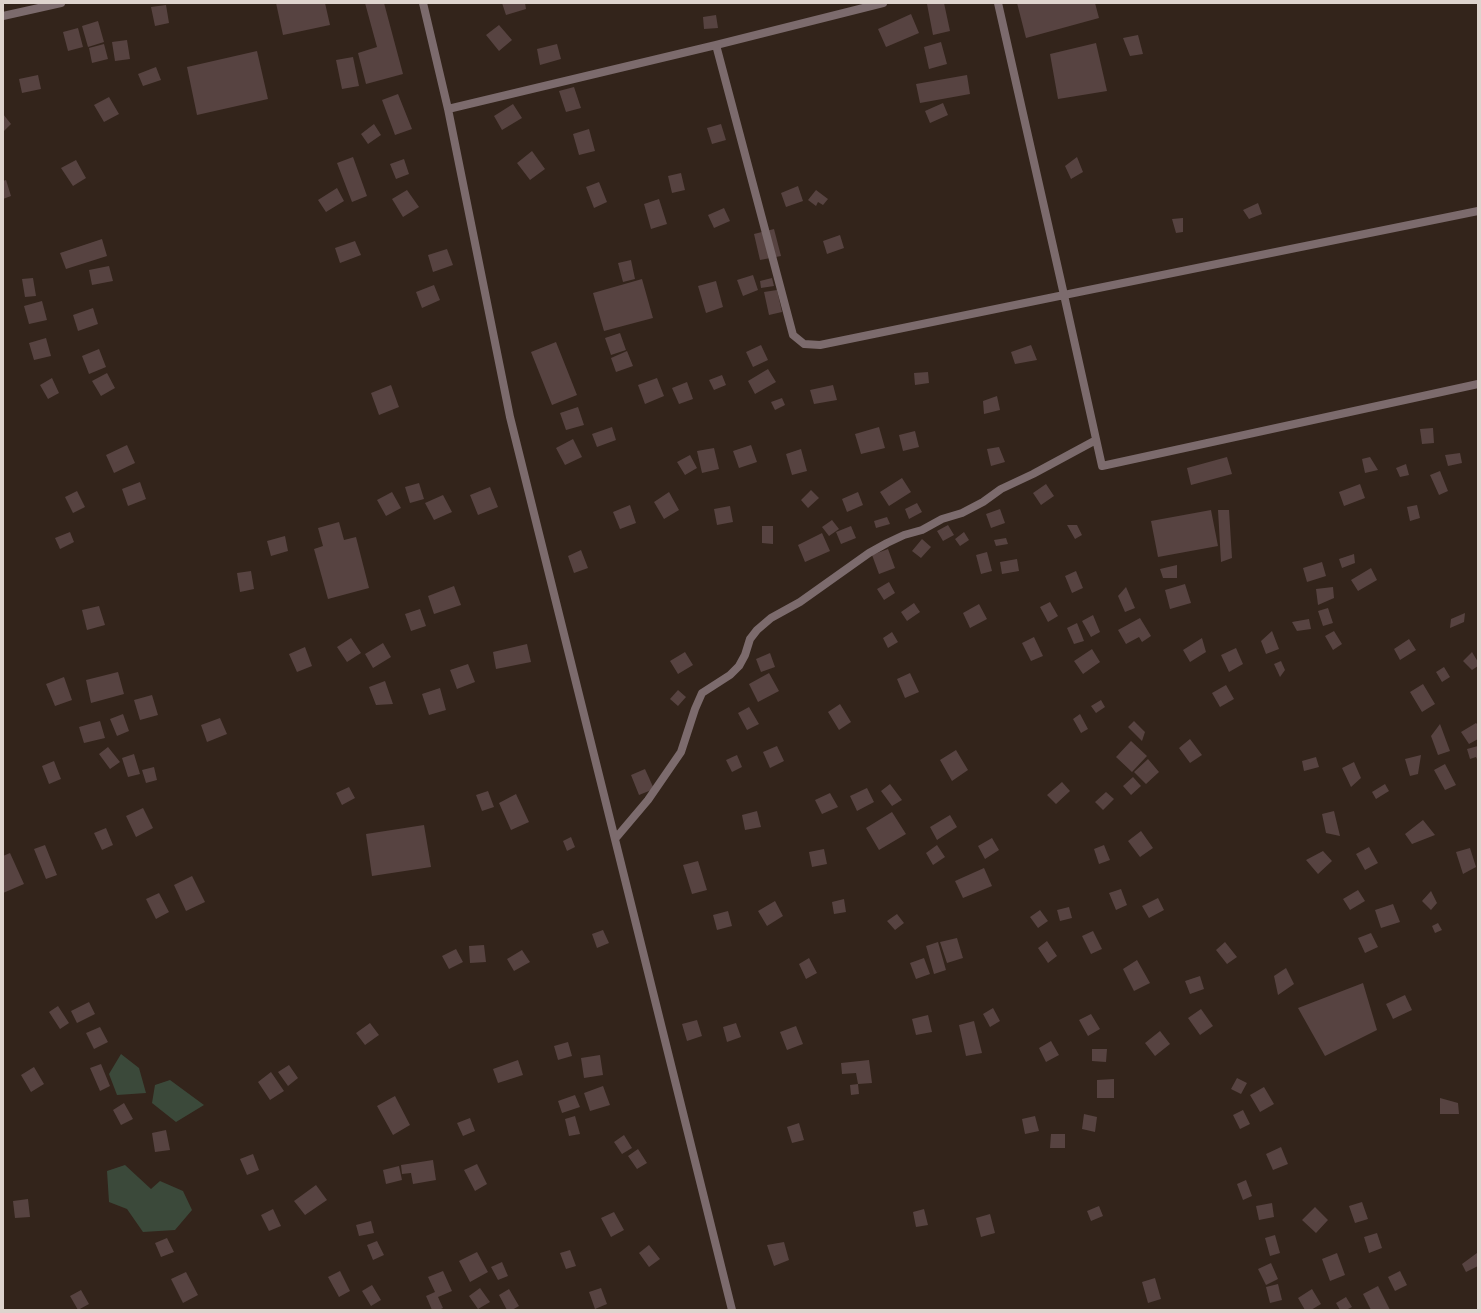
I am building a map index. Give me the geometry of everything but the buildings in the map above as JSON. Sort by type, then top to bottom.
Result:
[{"type":"street","points":[[3,16],[61,3]]},
{"type":"street","points":[[423,3],[448,109],[510,417],[732,1310]]},
{"type":"street","points":[[448,109],[716,45],[883,3]]},
{"type":"street","points":[[998,3],[1102,466],[1478,384]]},
{"type":"street","points":[[716,45],[793,335],[804,344],[820,345],[1478,212]]},
{"type":"street","points":[[614,838],[648,800],[681,752],[695,709],[702,693],[730,675],[739,666],[745,655],[750,639],[757,630],[771,618],[800,602],[868,554],[887,543],[904,535],[922,530],[942,519],[962,513],[1001,490],[1096,440]]},
{"type":"green space","points":[[121,1054],[139,1068],[146,1093],[117,1095],[109,1074]]},
{"type":"green space","points":[[170,1080],[204,1105],[176,1122],[152,1103],[155,1085]]},
{"type":"green space","points":[[125,1165],[151,1189],[160,1181],[183,1191],[192,1210],[175,1230],[143,1232],[127,1209],[109,1202],[107,1171]]}]
